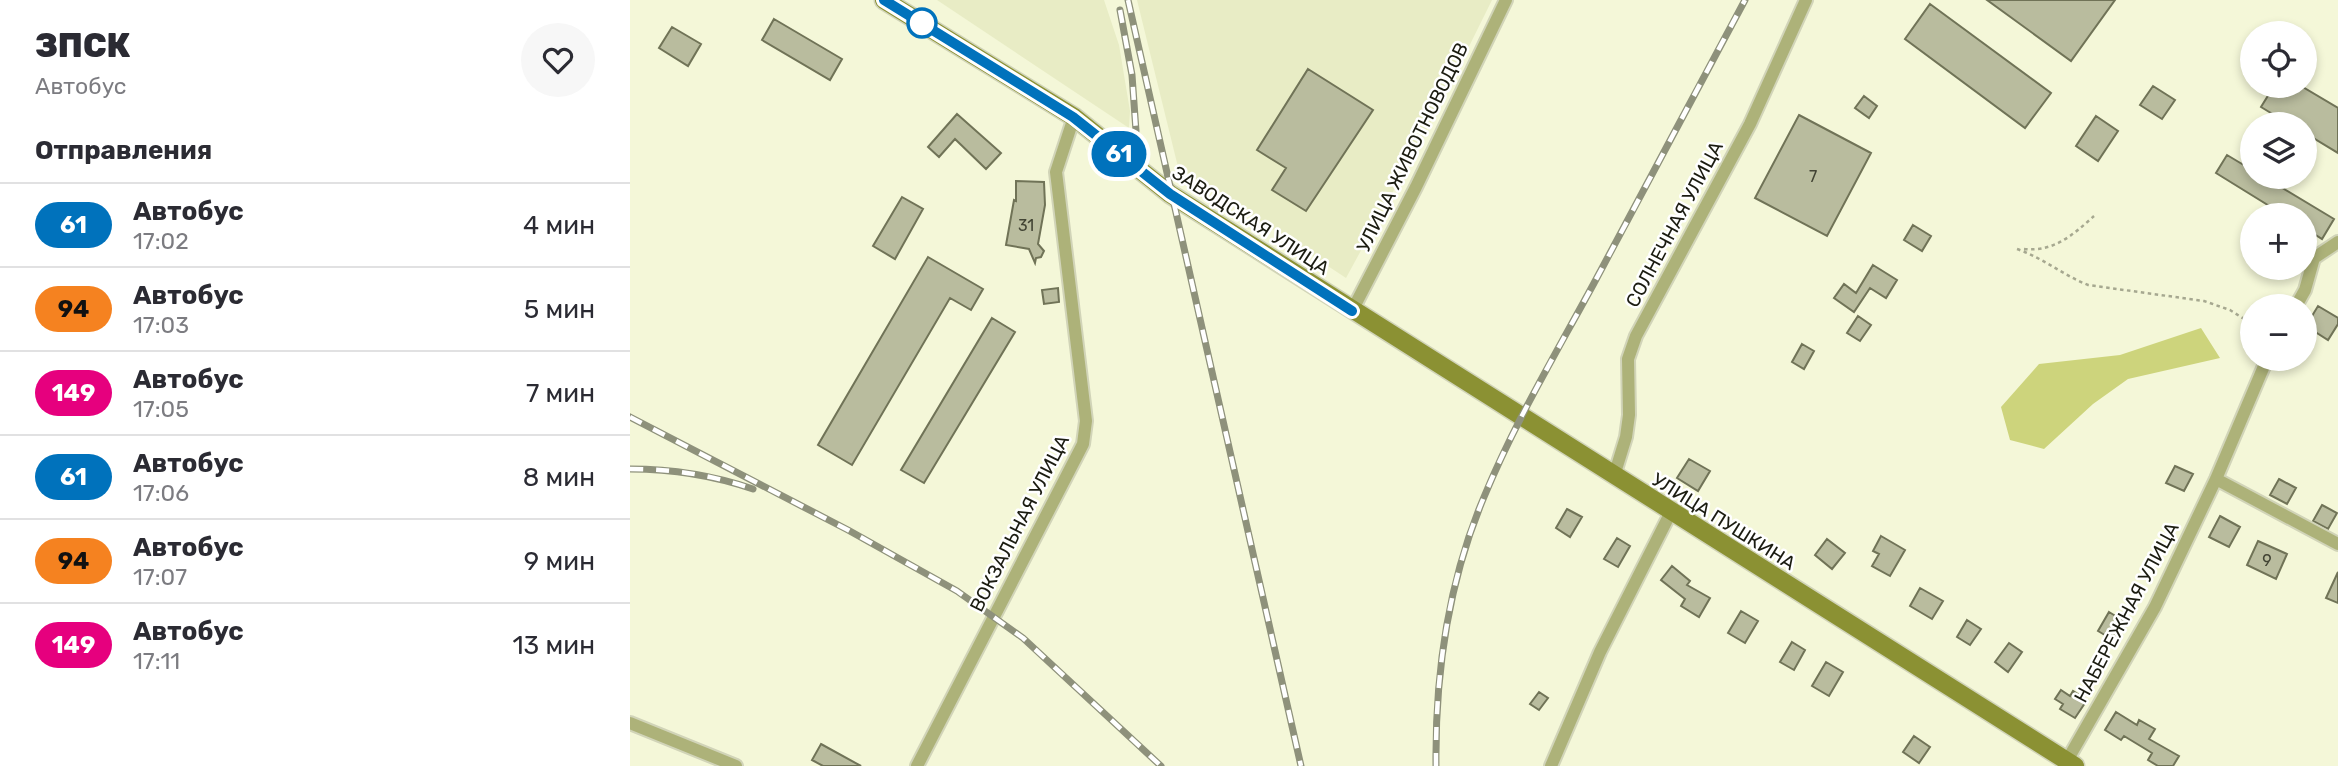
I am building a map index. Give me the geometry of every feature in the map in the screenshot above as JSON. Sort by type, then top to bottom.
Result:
[{"type":"main road","name":"ЗАВОДСКАЯ УЛИЦА","points":[[884,0],[1073,117],[1170,194],[1352,311]]},
{"type":"main road","name":"УЛИЦА ПУШКИНА","points":[[1352,311],[2068,764]]},
{"type":"street","name":"УЛИЦА ЖИВОТНОВОДОВ","points":[[1352,311],[1416,187],[1506,0]]},
{"type":"street","name":"СОЛНЕЧНАЯ УЛИЦА","points":[[1614,476],[1626,437],[1629,415],[1628,359],[1636,336],[1750,124],[1806,0]]},
{"type":"street","name":"ВОКЗАЛЬНАЯ УЛИЦА","points":[[917,766],[1083,444],[1084,409],[1056,172],[1073,117]]},
{"type":"street","points":[[2303,294],[2314,258],[2338,242]]},
{"type":"street","name":"НАБЕРЕЖНАЯ УЛИЦА","points":[[2068,764],[2155,607],[2216,479],[2262,371]]},
{"type":"street","points":[[2216,479],[2338,544]]},
{"type":"street","points":[[1551,766],[1600,652],[1671,512]]},
{"type":"street","points":[[630,723],[736,766]]},
{"type":"path","points":[[2095,216],[2075,234],[2051,247],[2040,250],[2017,248],[2037,256],[2088,285],[2204,301],[2240,316]]},
{"type":"shaded area","points":[[937,0],[1104,0],[1119,45],[1130,111],[1129,128]]},
{"type":"shaded area","points":[[1137,0],[1492,0],[1438,109],[1346,278],[1178,167]]},
{"type":"shaded area","points":[[2201,328],[2220,358],[2128,379],[2093,404],[2044,449],[2010,440],[2001,407],[2039,364],[2120,355]]},
{"type":"building","points":[[1987,0],[2115,0],[2071,61]]},
{"type":"building","points":[[1930,4],[2051,93],[2025,128],[1905,39]]},
{"type":"building","points":[[774,19],[842,59],[830,80],[762,40]]},
{"type":"building","points":[[672,27],[701,44],[688,66],[659,48]]},
{"type":"building","points":[[1308,69],[1373,110],[1306,211],[1272,190],[1286,168],[1257,150]]},
{"type":"building","points":[[2153,86],[2175,100],[2162,119],[2140,105]]},
{"type":"building","points":[[1864,96],[1877,106],[1869,118],[1855,108]]},
{"type":"building","points":[[2317,96],[2338,108],[2338,153],[2317,140],[2317,112],[2269,112],[2261,107],[2267,98],[2317,98]]},
{"type":"building","points":[[957,114],[1001,153],[986,169],[955,139],[939,157],[928,147]]},
{"type":"building","points":[[1799,115],[1871,153],[1827,236],[1755,198]]},
{"type":"building","points":[[2096,116],[2118,131],[2098,161],[2076,146]]},
{"type":"building","points":[[2227,155],[2240,163],[2240,188],[2216,173]]},
{"type":"building","points":[[1016,181],[1044,182],[1045,205],[1038,244],[1044,251],[1041,257],[1036,258],[1035,263],[1029,249],[1006,245],[1014,200],[1016,201]]},
{"type":"building","points":[[2242,189],[2284,189],[2307,203],[2265,203]]},
{"type":"building","points":[[902,197],[923,209],[895,259],[873,246]]},
{"type":"building","points":[[2317,209],[2334,219],[2322,239],[2317,236]]},
{"type":"building","points":[[1913,225],[1931,236],[1922,251],[1904,240]]},
{"type":"building","points":[[928,257],[983,289],[971,310],[950,298],[852,465],[818,445]]},
{"type":"building","points":[[1873,265],[1897,280],[1886,298],[1870,288],[1854,312],[1834,298],[1844,284],[1856,293]]},
{"type":"building","points":[[1058,288],[1059,302],[1044,304],[1042,290]]},
{"type":"building","points":[[2317,308],[2338,318],[2338,324],[2328,340],[2317,333]]},
{"type":"building","points":[[1858,316],[1871,325],[1860,341],[1847,333]]},
{"type":"building","points":[[992,318],[1015,332],[924,483],[901,470]]},
{"type":"building","points":[[1802,344],[1814,351],[1804,369],[1792,362]]},
{"type":"building","points":[[1689,459],[1710,471],[1698,491],[1677,478]]},
{"type":"building","points":[[2175,466],[2193,474],[2184,491],[2166,483]]},
{"type":"building","points":[[2279,479],[2296,488],[2287,504],[2270,495]]},
{"type":"building","points":[[2322,505],[2337,513],[2328,529],[2313,521]]},
{"type":"building","points":[[1567,509],[1582,517],[1570,537],[1556,528]]},
{"type":"building","points":[[2220,516],[2240,527],[2229,547],[2209,537]]},
{"type":"building","points":[[1881,536],[1905,550],[1890,576],[1872,566],[1879,554],[1873,551]]},
{"type":"building","points":[[1617,538],[1630,546],[1618,567],[1604,559]]},
{"type":"building","points":[[1827,539],[1845,553],[1832,569],[1815,555]]},
{"type":"building","points":[[2258,541],[2287,554],[2276,579],[2247,565]]},
{"type":"building","points":[[1672,566],[1690,581],[1687,585],[1710,598],[1699,617],[1681,606],[1685,599],[1661,580]]},
{"type":"building","points":[[2338,572],[2338,603],[2326,598]]},
{"type":"building","points":[[1920,588],[1943,601],[1932,619],[1910,606]]},
{"type":"building","points":[[1741,611],[1758,621],[1745,643],[1728,633]]},
{"type":"building","points":[[2109,612],[2127,623],[2115,641],[2098,631]]},
{"type":"building","points":[[1967,620],[1981,629],[1970,645],[1957,637]]},
{"type":"building","points":[[1792,642],[1805,650],[1794,670],[1780,662]]},
{"type":"building","points":[[2009,643],[2022,652],[2008,672],[1995,662]]},
{"type":"building","points":[[1826,662],[1843,672],[1829,696],[1812,686]]},
{"type":"building","points":[[2061,690],[2070,696],[2073,691],[2087,700],[2075,718],[2060,709],[2063,704],[2055,699]]},
{"type":"building","points":[[1539,692],[1548,698],[1539,710],[1530,704]]},
{"type":"building","points":[[2116,712],[2137,725],[2139,720],[2155,729],[2149,739],[2179,756],[2173,766],[2158,766],[2148,760],[2152,753],[2124,736],[2121,740],[2105,730]]},
{"type":"building","points":[[1914,736],[1930,747],[1919,763],[1903,752]]},
{"type":"building","points":[[821,744],[861,766],[823,766],[812,760]]},
{"type":"railway","points":[[1128,0],[1301,766]]},
{"type":"railway","points":[[1436,766],[1438,697],[1446,629],[1461,562],[1484,497],[1508,443],[1745,0]]},
{"type":"railway","points":[[1120,10],[1132,75],[1136,131]]},
{"type":"railway","points":[[630,417],[848,530],[957,591],[1023,638],[1161,766]]},
{"type":"railway","points":[[630,469],[693,474],[753,489]]},
{"type":"bus line","name":"61","points":[[884,0],[1073,117],[1170,194],[1352,311]]}]
